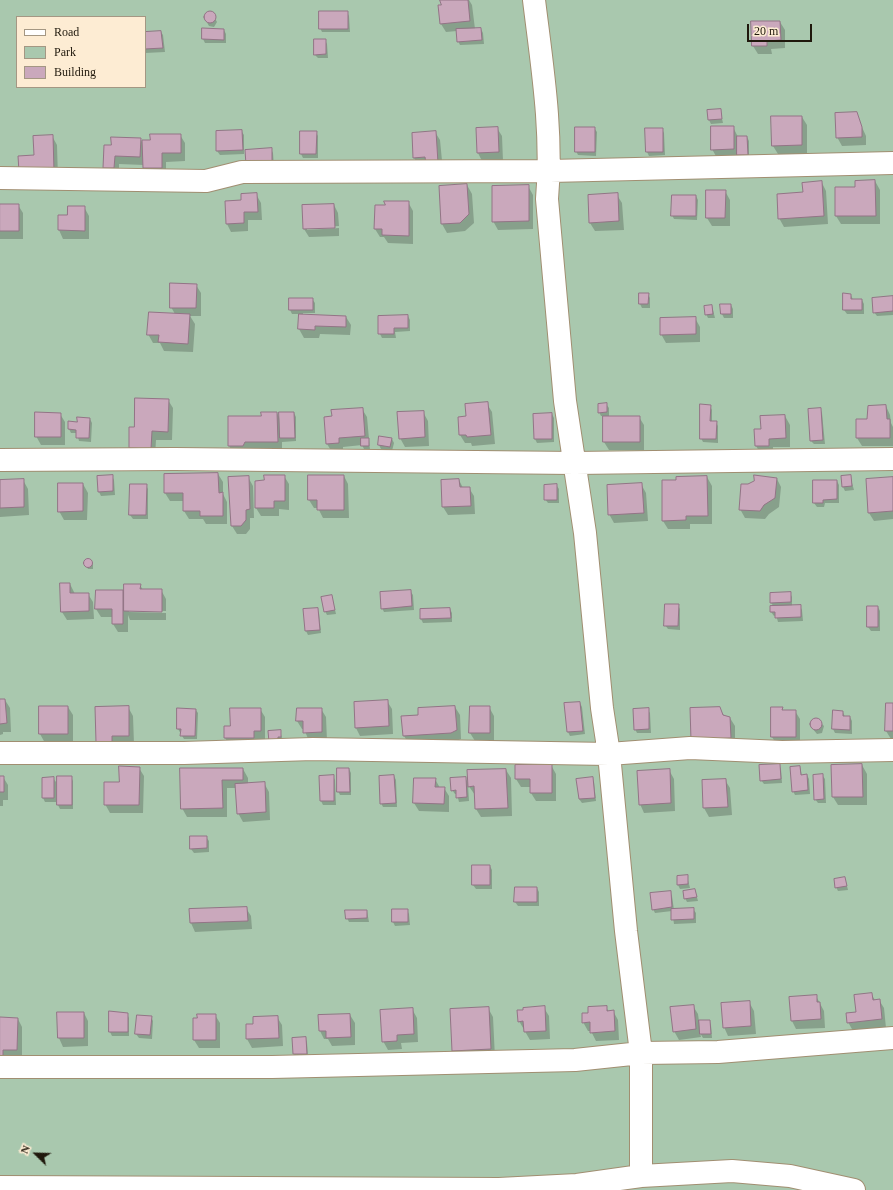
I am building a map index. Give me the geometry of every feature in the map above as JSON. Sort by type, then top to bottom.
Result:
[{"type":"street","points":[[534,0],[548,116],[550,171],[548,206],[565,401],[585,533],[602,708],[609,754],[626,930],[641,1053],[640,1176]]},
{"type":"street","points":[[0,178],[206,181],[242,172],[550,171],[893,163]]},
{"type":"street","points":[[0,460],[183,459],[575,463],[893,460]]},
{"type":"street","points":[[0,753],[184,753],[313,749],[609,754],[690,748],[782,752],[893,750]]},
{"type":"street","points":[[0,1067],[296,1067],[575,1060],[641,1053],[718,1052],[893,1038]]},
{"type":"street","points":[[0,1187],[499,1189],[577,1185],[640,1176],[732,1171],[790,1176],[854,1190]]},
{"type":"green space","points":[[0,0],[893,0],[893,1190],[0,1190]]},
{"type":"building","points":[[440,0],[468,0],[470,21],[440,24],[438,5],[441,5]]},
{"type":"building","points":[[210,11],[214,13],[216,17],[214,21],[210,23],[206,21],[204,17],[206,13]]},
{"type":"building","points":[[319,11],[348,11],[348,29],[319,29]]},
{"type":"building","points":[[751,21],[780,21],[781,40],[767,41],[767,46],[752,46]]},
{"type":"building","points":[[202,28],[224,29],[224,40],[202,39]]},
{"type":"building","points":[[481,28],[482,40],[457,42],[456,29]]},
{"type":"building","points":[[161,31],[163,48],[146,49],[146,32]]},
{"type":"building","points":[[314,39],[326,39],[326,54],[314,55]]},
{"type":"building","points":[[721,109],[722,119],[708,120],[707,110]]},
{"type":"building","points":[[857,112],[862,127],[862,137],[836,138],[835,113]]},
{"type":"building","points":[[771,116],[802,116],[802,145],[772,146]]},
{"type":"building","points":[[711,126],[734,126],[734,149],[711,150]]},
{"type":"building","points":[[498,127],[499,152],[477,153],[476,128]]},
{"type":"building","points":[[575,127],[595,127],[595,152],[575,152]]},
{"type":"building","points":[[645,128],[663,128],[663,152],[646,152]]},
{"type":"building","points":[[242,130],[243,150],[216,151],[216,131]]},
{"type":"building","points":[[300,131],[317,131],[316,154],[300,154]]},
{"type":"building","points":[[436,131],[438,163],[426,164],[425,157],[413,158],[412,133]]},
{"type":"building","points":[[150,134],[181,134],[181,153],[162,153],[162,168],[143,168],[142,140],[150,140]]},
{"type":"building","points":[[53,135],[54,171],[19,172],[18,156],[34,155],[33,136]]},
{"type":"building","points":[[737,136],[747,136],[748,155],[737,155]]},
{"type":"building","points":[[111,137],[141,138],[140,157],[115,156],[114,168],[103,168],[104,145],[111,145]]},
{"type":"building","points":[[272,148],[272,163],[246,165],[245,150]]},
{"type":"building","points":[[875,180],[876,216],[835,216],[835,187],[855,187],[855,181]]},
{"type":"building","points":[[822,181],[824,216],[778,219],[777,194],[803,192],[802,183]]},
{"type":"building","points":[[467,184],[469,214],[460,223],[441,224],[439,186]]},
{"type":"building","points":[[529,185],[529,221],[492,222],[492,186]]},
{"type":"building","points":[[706,190],[726,190],[725,218],[706,218]]},
{"type":"building","points":[[257,193],[258,212],[244,212],[244,223],[226,224],[225,201],[241,200],[241,194]]},
{"type":"building","points":[[618,193],[619,221],[589,223],[588,195]]},
{"type":"building","points":[[672,195],[696,195],[696,216],[671,216]]},
{"type":"building","points":[[384,201],[409,201],[409,236],[382,235],[382,229],[374,229],[375,205],[385,205]]},
{"type":"building","points":[[0,204],[19,204],[19,231],[0,231]]},
{"type":"building","points":[[334,204],[335,228],[303,229],[302,205]]},
{"type":"building","points":[[68,206],[85,206],[85,231],[58,230],[58,215],[67,215]]},
{"type":"building","points":[[170,283],[197,284],[196,308],[170,308]]},
{"type":"building","points":[[639,293],[649,293],[648,304],[639,304]]},
{"type":"building","points":[[843,293],[851,294],[851,299],[862,299],[862,310],[843,310]]},
{"type":"building","points":[[893,296],[893,311],[873,313],[872,298]]},
{"type":"building","points":[[289,298],[313,298],[313,310],[289,310]]},
{"type":"building","points":[[720,304],[731,304],[731,314],[721,314]]},
{"type":"building","points":[[712,305],[713,314],[705,315],[704,306]]},
{"type":"building","points":[[149,312],[190,314],[188,344],[158,342],[159,335],[147,335]]},
{"type":"building","points":[[299,314],[346,316],[346,327],[315,326],[315,330],[298,329]]},
{"type":"building","points":[[408,315],[408,328],[394,328],[394,334],[378,334],[378,316]]},
{"type":"building","points":[[696,317],[696,334],[660,335],[660,318]]},
{"type":"building","points":[[135,398],[169,399],[168,432],[152,431],[151,449],[129,448],[129,427],[134,427]]},
{"type":"building","points":[[488,402],[491,435],[467,437],[466,435],[459,435],[458,417],[466,416],[465,404]]},
{"type":"building","points":[[607,403],[607,412],[598,413],[598,404]]},
{"type":"building","points":[[700,404],[711,405],[710,421],[717,421],[716,439],[700,439]]},
{"type":"building","points":[[886,405],[887,419],[890,419],[890,438],[856,438],[856,419],[867,419],[868,406]]},
{"type":"building","points":[[363,408],[365,436],[339,438],[339,443],[326,444],[324,417],[332,416],[331,410]]},
{"type":"building","points":[[821,408],[823,440],[810,441],[808,409]]},
{"type":"building","points":[[424,411],[425,437],[399,439],[397,412]]},
{"type":"building","points":[[35,412],[61,413],[61,437],[35,437]]},
{"type":"building","points":[[261,412],[277,412],[278,442],[245,442],[243,446],[228,446],[228,416],[261,416]]},
{"type":"building","points":[[279,412],[294,412],[295,438],[280,438]]},
{"type":"building","points":[[552,413],[552,439],[534,439],[533,414]]},
{"type":"building","points":[[785,415],[786,438],[769,439],[769,446],[755,446],[754,429],[761,429],[760,416]]},
{"type":"building","points":[[603,416],[640,416],[640,442],[603,442]]},
{"type":"building","points":[[77,417],[90,418],[89,438],[76,438],[76,430],[68,429],[68,421],[77,422]]},
{"type":"building","points":[[379,436],[392,438],[390,447],[378,445]]},
{"type":"building","points":[[361,438],[369,438],[369,446],[361,446]]},
{"type":"building","points":[[218,473],[219,493],[223,492],[223,516],[200,516],[200,511],[183,511],[183,493],[164,493],[164,474]]},
{"type":"building","points":[[113,475],[113,491],[98,492],[97,476]]},
{"type":"building","points":[[264,475],[285,475],[285,501],[274,501],[274,508],[255,508],[255,481],[264,480]]},
{"type":"building","points":[[308,475],[344,475],[344,510],[317,510],[317,500],[308,500]]},
{"type":"building","points":[[754,475],[777,478],[775,498],[764,505],[760,511],[739,510],[741,484],[748,484],[754,481]]},
{"type":"building","points":[[851,475],[852,486],[842,487],[841,476]]},
{"type":"building","points":[[249,476],[250,509],[246,510],[246,520],[241,526],[231,526],[228,477]]},
{"type":"building","points":[[707,476],[708,516],[686,516],[686,520],[662,521],[662,480],[676,480],[676,477]]},
{"type":"building","points":[[893,477],[893,511],[868,513],[866,479]]},
{"type":"building","points":[[24,479],[24,507],[0,508],[0,480]]},
{"type":"building","points":[[459,479],[460,487],[470,487],[471,506],[442,507],[441,480]]},
{"type":"building","points":[[813,480],[837,480],[837,499],[823,500],[823,503],[813,503]]},
{"type":"building","points":[[58,483],[83,483],[83,511],[58,512]]},
{"type":"building","points":[[642,483],[644,513],[608,515],[607,485]]},
{"type":"building","points":[[130,484],[147,484],[146,515],[129,515]]},
{"type":"building","points":[[557,484],[557,500],[544,500],[544,485]]},
{"type":"building","points":[[86,559],[90,559],[92,563],[90,567],[86,567],[84,565],[84,561]]},
{"type":"building","points":[[60,583],[70,583],[70,593],[89,593],[89,611],[61,612]]},
{"type":"building","points":[[124,584],[141,584],[140,589],[162,589],[162,612],[124,611]]},
{"type":"building","points":[[96,590],[123,590],[123,624],[112,624],[112,609],[95,609]]},
{"type":"building","points":[[411,590],[412,606],[381,609],[380,592]]},
{"type":"building","points":[[791,592],[791,602],[770,603],[770,593]]},
{"type":"building","points":[[332,595],[335,610],[324,612],[321,597]]},
{"type":"building","points":[[665,604],[679,604],[678,626],[664,626]]},
{"type":"building","points":[[801,605],[801,617],[775,618],[775,612],[770,612],[770,606]]},
{"type":"building","points":[[867,606],[878,606],[878,627],[867,627]]},
{"type":"building","points":[[318,608],[320,630],[305,631],[303,609]]},
{"type":"building","points":[[450,608],[451,618],[420,619],[420,609]]},
{"type":"building","points":[[0,699],[5,699],[7,723],[0,724]]},
{"type":"building","points":[[388,700],[389,726],[355,728],[354,702]]},
{"type":"building","points":[[580,702],[583,731],[567,732],[564,703]]},
{"type":"building","points":[[886,703],[893,703],[893,731],[885,731]]},
{"type":"building","points":[[39,706],[68,706],[68,734],[39,734]]},
{"type":"building","points":[[129,706],[129,736],[112,736],[112,742],[96,742],[95,707]]},
{"type":"building","points":[[455,706],[457,730],[451,733],[403,736],[401,716],[418,715],[418,708]]},
{"type":"building","points":[[470,706],[490,706],[490,733],[469,733]]},
{"type":"building","points":[[720,707],[723,715],[730,717],[731,738],[691,740],[690,708]]},
{"type":"building","points":[[771,707],[783,707],[782,710],[796,710],[796,737],[771,737]]},
{"type":"building","points":[[177,708],[196,709],[195,736],[180,736],[181,729],[177,729]]},
{"type":"building","points":[[230,708],[261,708],[261,731],[254,731],[254,738],[224,738],[224,726],[230,726]]},
{"type":"building","points":[[297,708],[322,708],[322,732],[303,733],[303,721],[296,721]]},
{"type":"building","points":[[649,708],[649,729],[634,730],[633,709]]},
{"type":"building","points":[[833,710],[843,711],[843,716],[850,716],[850,730],[832,729]]},
{"type":"building","points":[[818,718],[821,719],[821,729],[814,730],[811,729],[810,722],[811,719]]},
{"type":"building","points":[[281,730],[281,737],[278,737],[278,742],[269,742],[268,731]]},
{"type":"building","points":[[552,764],[552,793],[530,793],[530,779],[515,779],[515,765]]},
{"type":"building","points":[[780,764],[781,779],[760,781],[759,765]]},
{"type":"building","points":[[862,764],[863,797],[832,797],[831,765]]},
{"type":"building","points":[[119,766],[140,767],[139,805],[104,805],[104,782],[119,782]]},
{"type":"building","points":[[800,766],[801,775],[807,774],[808,790],[792,792],[790,767]]},
{"type":"building","points":[[180,768],[243,768],[243,780],[222,780],[223,808],[181,809]]},
{"type":"building","points":[[337,768],[349,768],[350,792],[337,792]]},
{"type":"building","points":[[506,769],[508,808],[475,809],[474,786],[468,787],[467,770]]},
{"type":"building","points":[[670,769],[671,803],[639,805],[637,771]]},
{"type":"building","points":[[823,774],[824,799],[814,800],[813,775]]},
{"type":"building","points":[[334,775],[334,801],[320,801],[319,776]]},
{"type":"building","points":[[394,775],[396,803],[380,804],[379,776]]},
{"type":"building","points":[[0,776],[4,776],[4,792],[0,792]]},
{"type":"building","points":[[57,776],[72,776],[72,805],[57,805]]},
{"type":"building","points":[[54,777],[54,798],[42,798],[42,778]]},
{"type":"building","points":[[466,777],[467,797],[456,798],[456,790],[451,791],[450,778]]},
{"type":"building","points":[[593,777],[595,798],[579,799],[576,779]]},
{"type":"building","points":[[414,778],[436,778],[435,787],[445,787],[444,804],[413,803]]},
{"type":"building","points":[[726,779],[728,807],[703,808],[702,780]]},
{"type":"building","points":[[265,782],[266,812],[237,814],[235,784]]},
{"type":"building","points":[[190,836],[207,836],[207,848],[190,849]]},
{"type":"building","points":[[472,865],[490,865],[490,885],[472,885]]},
{"type":"building","points":[[688,875],[688,884],[677,885],[677,876]]},
{"type":"building","points":[[845,877],[847,886],[835,888],[834,879]]},
{"type":"building","points":[[515,887],[537,887],[537,902],[514,902]]},
{"type":"building","points":[[695,889],[697,897],[684,899],[683,891]]},
{"type":"building","points":[[671,891],[672,907],[652,910],[650,893]]},
{"type":"building","points":[[247,907],[248,921],[190,923],[189,909]]},
{"type":"building","points":[[694,908],[694,919],[671,920],[671,909]]},
{"type":"building","points":[[392,909],[408,909],[408,922],[392,922]]},
{"type":"building","points":[[345,910],[367,910],[367,918],[346,919]]},
{"type":"building","points":[[872,993],[873,1000],[880,999],[882,1019],[847,1023],[846,1013],[856,1012],[854,995]]},
{"type":"building","points":[[817,995],[817,1002],[820,1002],[821,1019],[791,1021],[789,997]]},
{"type":"building","points":[[750,1001],[751,1026],[723,1028],[721,1003]]},
{"type":"building","points":[[694,1005],[696,1029],[673,1032],[670,1007]]},
{"type":"building","points":[[545,1006],[546,1031],[524,1032],[523,1021],[518,1022],[517,1010]]},
{"type":"building","points":[[607,1006],[607,1011],[614,1010],[615,1031],[590,1033],[590,1022],[582,1023],[582,1013],[588,1013],[588,1007]]},
{"type":"building","points":[[489,1007],[491,1049],[452,1051],[450,1009]]},
{"type":"building","points":[[413,1008],[414,1034],[397,1035],[397,1041],[382,1042],[380,1010]]},
{"type":"building","points":[[109,1011],[128,1013],[128,1032],[109,1032]]},
{"type":"building","points":[[57,1012],[84,1012],[84,1038],[58,1038]]},
{"type":"building","points":[[197,1014],[216,1014],[216,1040],[193,1040],[193,1018],[197,1018]]},
{"type":"building","points":[[350,1014],[351,1037],[326,1038],[326,1031],[319,1031],[318,1015]]},
{"type":"building","points":[[137,1015],[152,1016],[150,1035],[135,1034]]},
{"type":"building","points":[[278,1016],[279,1038],[246,1039],[246,1024],[253,1024],[253,1017]]},
{"type":"building","points":[[0,1017],[18,1018],[17,1050],[3,1050],[3,1057],[0,1057]]},
{"type":"building","points":[[699,1020],[710,1020],[711,1034],[700,1034]]},
{"type":"building","points":[[306,1037],[307,1054],[293,1054],[292,1038]]}]
